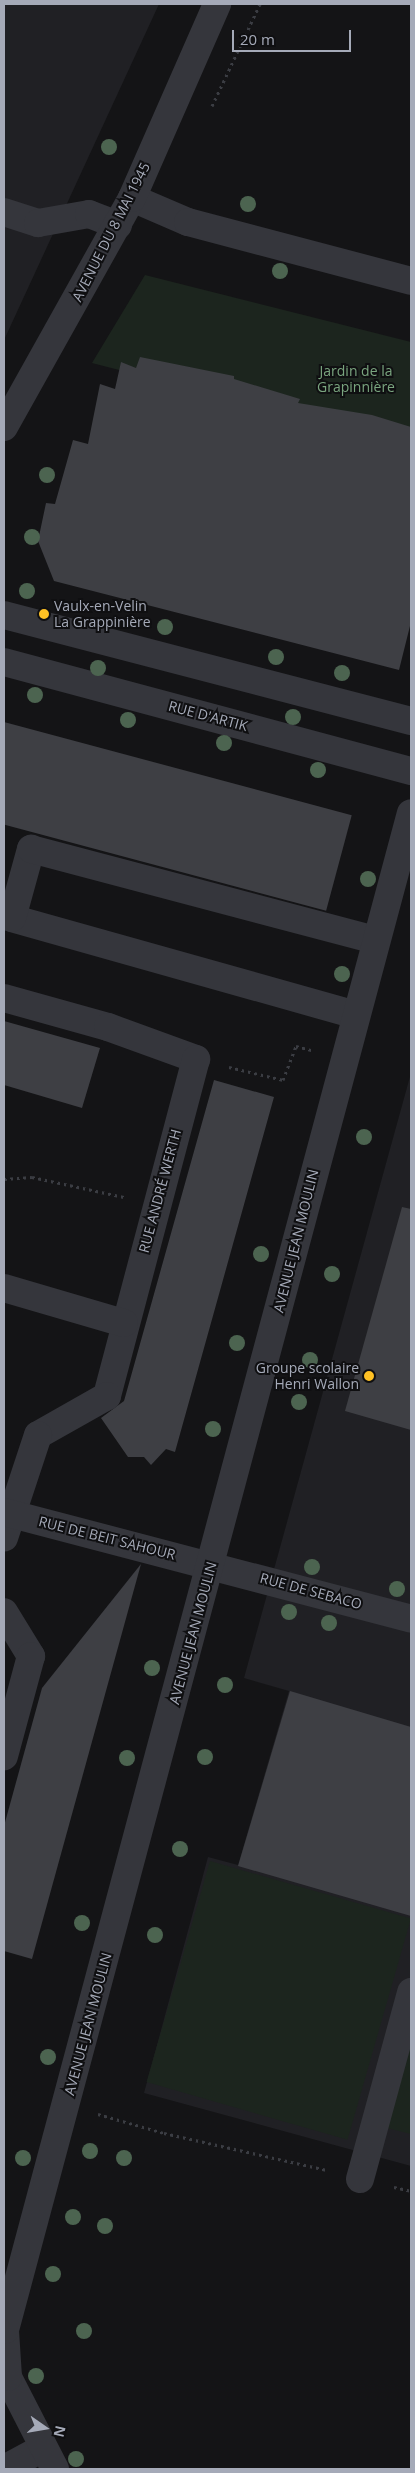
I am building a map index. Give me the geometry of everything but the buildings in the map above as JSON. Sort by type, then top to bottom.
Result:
[{"type":"street","name":"AVENUE DU 8 MAI 1945","points":[[6,416],[132,198],[218,4]]},
{"type":"street","points":[[132,198],[188,222],[411,281]]},
{"type":"street","points":[[4,212],[38,223],[89,214],[118,225]]},
{"type":"street","points":[[4,615],[411,721]]},
{"type":"street","name":"RUE D'ARTIK","points":[[4,662],[411,771]]},
{"type":"street","name":"AVENUE JEAN MOULIN","points":[[4,2469],[49,2459],[8,2377],[5,2330],[211,1564],[343,1060],[411,813]]},
{"type":"street","points":[[356,1015],[12,918],[31,849],[376,940]]},
{"type":"street","points":[[4,998],[108,1026],[196,1059]]},
{"type":"street","name":"RUE ANDRÉ WERTH","points":[[6,1521],[38,1435],[107,1396],[124,1323],[196,1059]]},
{"type":"street","points":[[4,1288],[124,1323]]},
{"type":"street","name":"RUE DE BEIT SAHOUR","points":[[6,1521],[211,1564]]},
{"type":"street","name":"RUE DE SEBACO","points":[[211,1564],[411,1619]]},
{"type":"street","points":[[4,1612],[31,1656],[4,1756]]},
{"type":"street","points":[[360,2179],[411,1992]]},
{"type":"path","points":[[196,1059],[283,1080],[296,1046],[343,1060]]},
{"type":"path","points":[[4,1179],[32,1177],[156,1204]]},
{"type":"path","points":[[66,2105],[164,2133],[411,2191]]},
{"type":"shaded area","points":[[4,4],[159,4],[4,340]]},
{"type":"shaded area","name":"Groupe scolaire Henri Wallon","points":[[411,1073],[411,2166],[144,2093],[208,1857],[238,1865],[289,1691],[244,1678]]},
{"type":"green space","name":"Jardin de la Grapinnière","points":[[145,275],[411,342],[411,445],[92,363]]},
{"type":"green space","points":[[210,1861],[411,1919],[348,2140],[147,2082]]},
{"type":"green space","points":[[411,2030],[411,2134],[387,2128]]},
{"type":"place","name":"Vaulx-en-Velin La Grappinière","points":[[44,614]]},
{"type":"place","name":"Groupe scolaire Henri Wallon","points":[[369,1376]]}]
